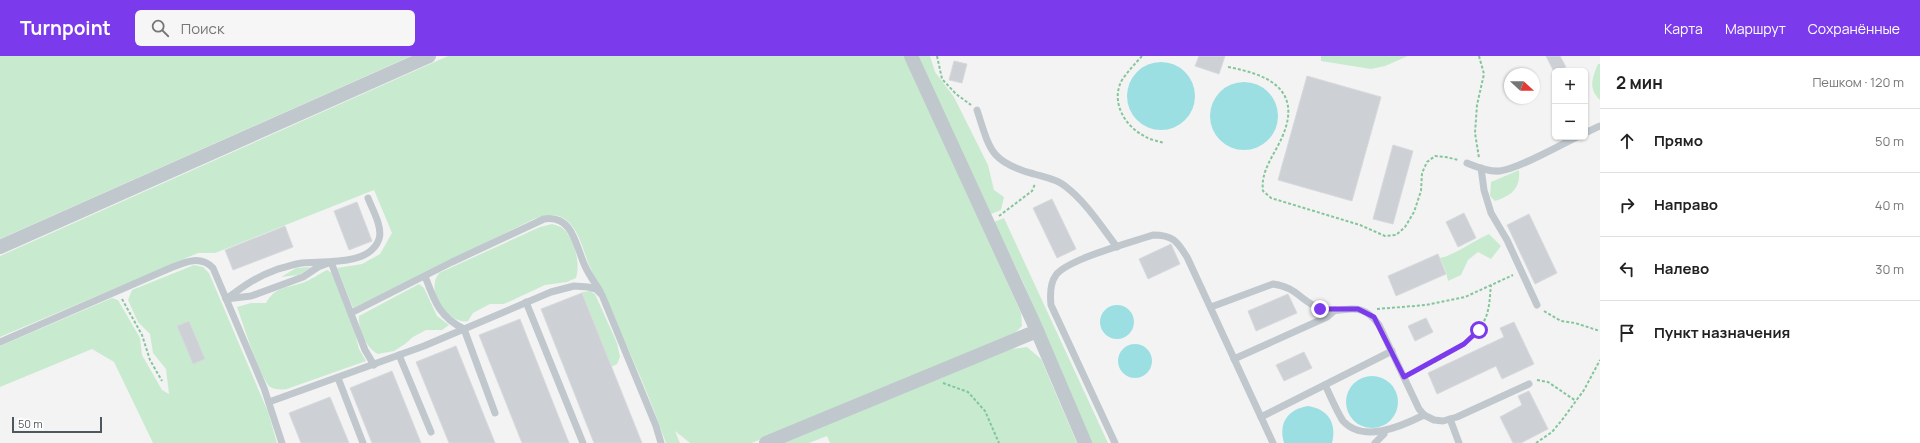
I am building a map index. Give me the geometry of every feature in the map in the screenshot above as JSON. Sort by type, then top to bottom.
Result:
[{"type":"street","points":[[0,247],[429,56]]},
{"type":"street","points":[[911,56],[1037,331],[1085,443]]},
{"type":"street","points":[[766,443],[1037,331]]},
{"type":"lane","points":[[978,110],[988,144],[996,158],[1009,166],[1064,185],[1080,200],[1117,247]]},
{"type":"lane","points":[[1588,132],[1600,126]]},
{"type":"lane","points":[[1467,163],[1481,168],[1499,171],[1512,168],[1572,140]]},
{"type":"lane","points":[[1481,168],[1484,190],[1490,213],[1507,240],[1537,305]]},
{"type":"lane","points":[[226,299],[251,280],[279,269],[300,263],[353,260],[372,249],[379,239],[380,230],[368,198]]},
{"type":"lane","points":[[351,313],[544,219],[551,218],[558,220],[566,225],[575,236],[586,267],[602,295],[656,426],[661,443]]},
{"type":"lane","points":[[1115,443],[1051,305],[1050,295],[1056,275],[1063,269],[1094,255],[1153,235],[1163,235],[1173,239],[1187,257],[1273,443]]},
{"type":"lane","points":[[0,342],[194,260],[208,263],[213,268],[269,402],[282,443]]},
{"type":"lane","points":[[226,299],[252,296],[303,277],[318,267],[331,262]]},
{"type":"lane","points":[[331,262],[365,350],[374,364]]},
{"type":"lane","points":[[425,276],[437,306],[452,323],[464,329],[495,413]]},
{"type":"lane","points":[[1210,308],[1273,284],[1282,285],[1294,290],[1320,309],[1358,309],[1374,317],[1424,415],[1434,420],[1443,421],[1450,419],[1529,384]]},
{"type":"lane","points":[[269,402],[399,355],[551,292],[574,286],[588,286],[602,295]]},
{"type":"lane","points":[[526,302],[583,443]]},
{"type":"lane","points":[[1234,359],[1327,317],[1335,310]]},
{"type":"lane","points":[[1261,417],[1392,351]]},
{"type":"lane","points":[[399,355],[431,432]]},
{"type":"lane","points":[[338,378],[363,443]]},
{"type":"lane","points":[[1325,385],[1344,421],[1351,429],[1371,436],[1385,434]]},
{"type":"lane","points":[[1375,443],[1385,434],[1424,415]]},
{"type":"lane","points":[[1450,419],[1458,443]]},
{"type":"path","points":[[937,56],[942,79],[956,94],[978,110]]},
{"type":"path","points":[[1142,56],[1121,82],[1117,97],[1119,110],[1127,122],[1144,136],[1164,143]]},
{"type":"path","points":[[1479,56],[1484,74],[1476,105],[1475,132],[1481,168]]},
{"type":"path","points":[[1228,67],[1242,70],[1270,80],[1280,88],[1287,98],[1290,109],[1288,121],[1266,170],[1262,183],[1263,191],[1271,198],[1360,225],[1385,236],[1396,235],[1405,227],[1414,212],[1421,191],[1422,173],[1427,162],[1435,156],[1446,157],[1467,163]]},
{"type":"path","points":[[987,221],[1002,214],[1032,191],[1038,175]]},
{"type":"path","points":[[1358,309],[1426,305],[1465,297],[1522,272]]},
{"type":"path","points":[[1404,377],[1464,344],[1479,330],[1488,311],[1491,285]]},
{"type":"path","points":[[118,291],[142,335],[150,360],[162,381]]},
{"type":"path","points":[[1537,305],[1549,315],[1561,321],[1575,323],[1600,332]]},
{"type":"path","points":[[1536,443],[1552,432],[1576,401],[1600,360]]},
{"type":"path","points":[[925,378],[968,392],[985,411],[999,443]]},
{"type":"path","points":[[1529,384],[1540,379],[1548,382],[1576,401]]},
{"type":"green space","points":[[0,56],[411,56],[0,239]]},
{"type":"green space","points":[[448,56],[905,56],[1021,313],[1022,326],[1013,335],[752,443],[690,443],[675,431],[680,443],[666,443],[640,377],[588,263],[575,230],[566,220],[555,215],[534,219],[353,308],[337,268],[362,264],[380,254],[392,233],[374,190],[215,253],[198,253],[0,337],[0,256]]},
{"type":"green space","points":[[916,56],[930,56],[935,72],[954,97],[988,165],[994,190],[1004,197],[1001,210],[991,214]]},
{"type":"green space","points":[[1321,56],[1408,56],[1385,66],[1371,69],[1321,61]]},
{"type":"green space","points":[[1598,64],[1600,64],[1600,100],[1594,92],[1592,83]]},
{"type":"green space","points":[[1519,170],[1517,186],[1514,190],[1506,197],[1495,201],[1490,196],[1491,182]]},
{"type":"green space","points":[[1004,218],[1108,443],[1091,443],[1023,282],[994,222]]},
{"type":"green space","points":[[552,224],[561,227],[566,231],[573,243],[578,265],[576,278],[567,282],[545,285],[504,304],[490,304],[473,313],[468,321],[455,319],[439,303],[436,296],[435,281],[439,273],[540,227]]},
{"type":"green space","points":[[1489,234],[1501,246],[1491,259],[1478,252],[1468,260],[1461,275],[1448,281],[1440,258],[1452,254]]},
{"type":"green space","points":[[194,265],[203,267],[209,273],[268,412],[277,443],[153,443],[114,362],[92,349],[0,387],[0,346],[112,298],[118,300],[140,338],[142,355],[162,390],[169,394],[166,369],[153,353],[150,334],[138,322],[128,300],[132,290]]},
{"type":"green space","points":[[311,267],[299,275],[281,277],[296,268]]},
{"type":"green space","points":[[327,270],[332,273],[355,333],[359,349],[366,361],[287,389],[282,390],[273,388],[265,381],[261,372],[237,307],[251,303],[266,303],[277,291],[305,282]]},
{"type":"green space","points":[[419,284],[424,288],[437,316],[449,325],[442,330],[426,330],[413,337],[394,351],[378,354],[366,343],[361,332],[359,316]]},
{"type":"green space","points":[[590,291],[595,294],[617,343],[620,357],[617,364],[611,367],[582,292]]},
{"type":"green space","points":[[1027,347],[1041,359],[1077,443],[830,443],[827,436],[809,443],[778,443],[1011,349]]},
{"type":"water","points":[[1161,62],[1174,65],[1185,72],[1192,83],[1195,96],[1192,109],[1185,120],[1174,127],[1161,130],[1148,127],[1137,120],[1130,109],[1127,96],[1130,83],[1137,72],[1148,65]]},
{"type":"water","points":[[1244,82],[1257,85],[1268,92],[1275,103],[1278,116],[1275,129],[1268,140],[1257,147],[1244,150],[1231,147],[1220,140],[1213,129],[1210,116],[1213,103],[1220,92],[1231,85]]},
{"type":"water","points":[[1117,305],[1129,310],[1134,322],[1129,334],[1117,339],[1105,334],[1100,322],[1105,310]]},
{"type":"water","points":[[1135,344],[1147,349],[1152,361],[1147,373],[1135,378],[1123,373],[1118,361],[1123,349]]},
{"type":"water","points":[[1367,376],[1377,376],[1391,383],[1398,397],[1398,407],[1391,421],[1377,428],[1367,428],[1357,424],[1350,417],[1346,407],[1346,397],[1350,387],[1357,380]]},
{"type":"water","points":[[1308,406],[1321,410],[1329,418],[1333,429],[1332,443],[1284,443],[1282,429],[1286,418],[1295,410]]},
{"type":"building","points":[[1199,56],[1225,56],[1219,74],[1195,66]]},
{"type":"building","points":[[1546,56],[1560,56],[1566,67],[1552,68]]},
{"type":"building","points":[[954,61],[967,64],[962,83],[949,80]]},
{"type":"building","points":[[1307,76],[1381,97],[1352,201],[1278,180]]},
{"type":"building","points":[[1393,145],[1413,151],[1393,224],[1373,219]]},
{"type":"building","points":[[1052,199],[1076,249],[1057,258],[1033,208]]},
{"type":"building","points":[[357,202],[372,241],[349,250],[334,211]]},
{"type":"building","points":[[1464,213],[1476,238],[1458,247],[1446,222]]},
{"type":"building","points":[[1529,214],[1557,273],[1535,284],[1507,225]]},
{"type":"building","points":[[285,226],[293,247],[233,270],[225,250]]},
{"type":"building","points":[[1171,244],[1180,264],[1148,279],[1139,259]]},
{"type":"building","points":[[1438,254],[1446,274],[1396,296],[1388,276]]},
{"type":"building","points":[[582,293],[642,443],[594,443],[541,309]]},
{"type":"building","points":[[1288,294],[1297,313],[1256,331],[1248,311]]},
{"type":"building","points":[[1426,318],[1433,332],[1415,341],[1408,326]]},
{"type":"building","points":[[520,319],[569,443],[522,443],[479,335]]},
{"type":"building","points":[[189,321],[205,359],[193,364],[177,326]]},
{"type":"building","points":[[1514,322],[1534,364],[1502,379],[1496,366],[1437,394],[1428,373],[1504,337],[1500,328]]},
{"type":"building","points":[[456,346],[495,443],[449,443],[416,362]]},
{"type":"building","points":[[1304,352],[1312,368],[1284,381],[1276,365]]},
{"type":"building","points":[[392,371],[421,443],[372,443],[350,388]]},
{"type":"building","points":[[1529,391],[1548,429],[1521,443],[1513,443],[1500,417],[1522,405],[1518,396]]},
{"type":"building","points":[[330,397],[349,443],[301,443],[289,413]]},
{"type":"route","points":[[1320,309],[1358,309],[1367,312],[1374,317],[1379,324],[1404,377],[1425,367],[1464,344],[1479,330]]}]
